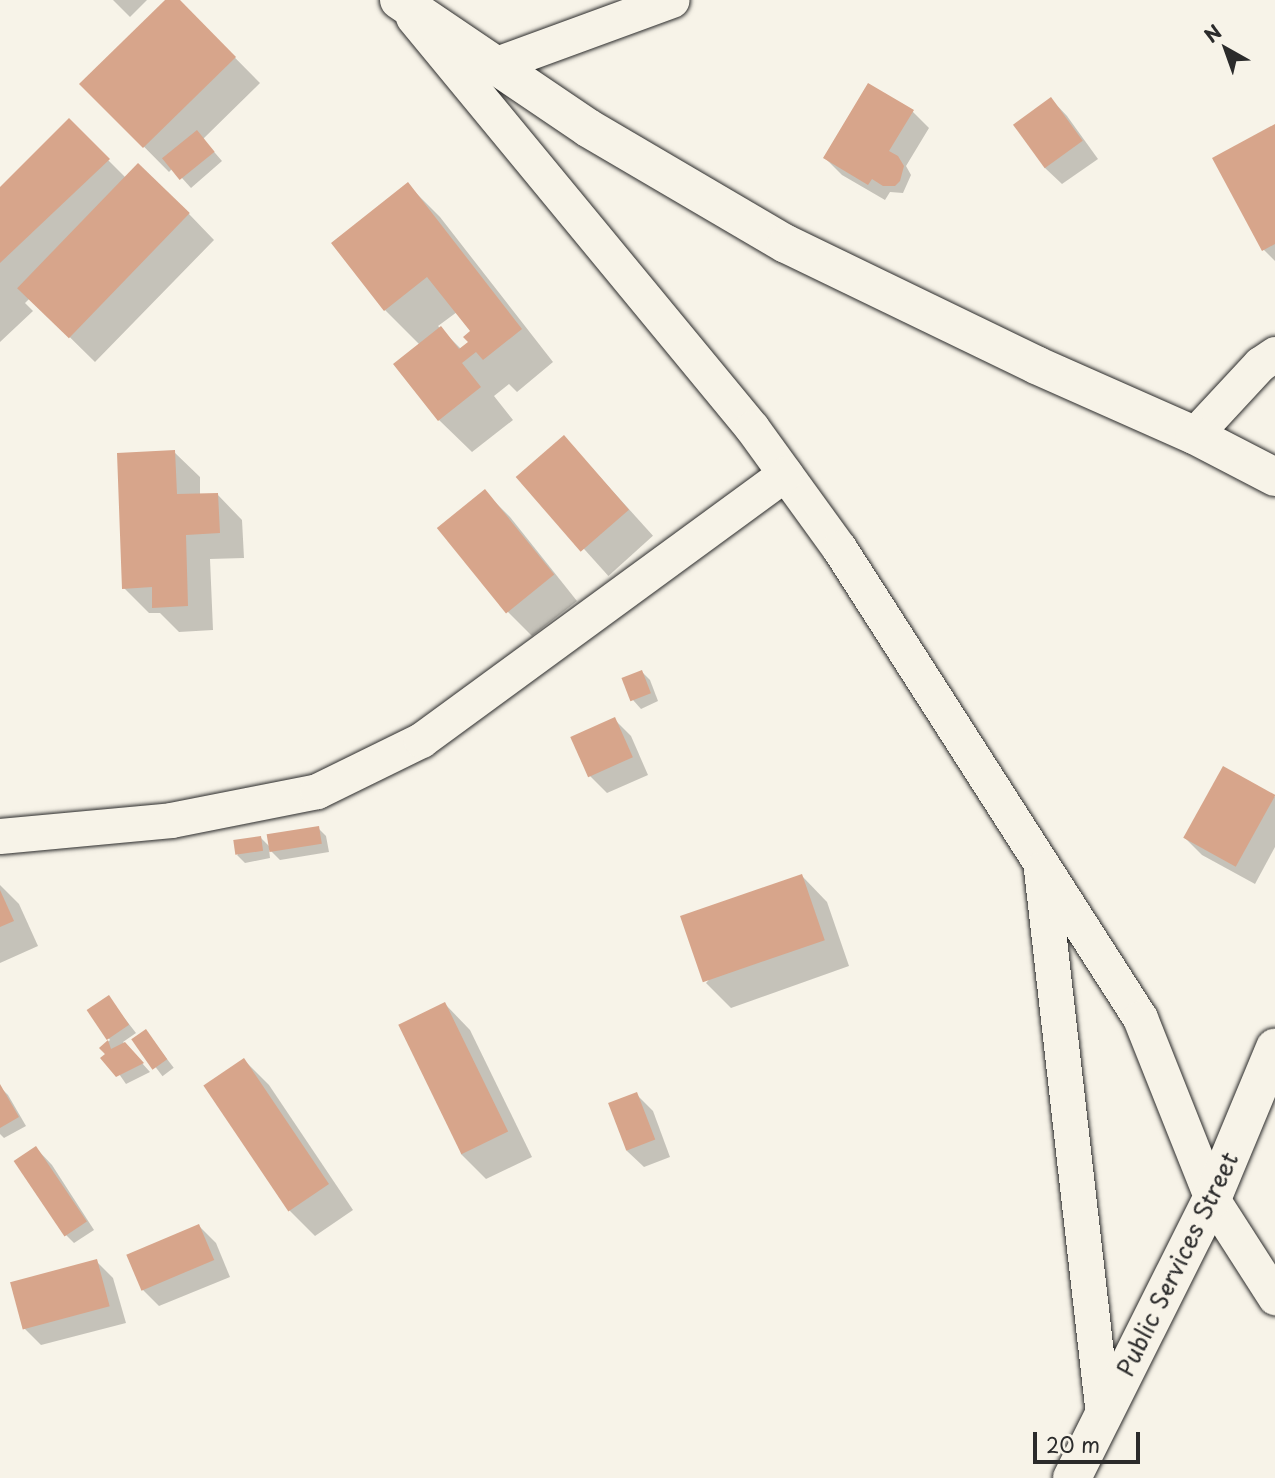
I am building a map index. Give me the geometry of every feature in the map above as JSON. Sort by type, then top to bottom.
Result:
[{"type":"street","points":[[494,65],[672,0]]},
{"type":"street","points":[[400,1],[588,128],[786,244],[1036,365],[1194,435],[1275,477]]},
{"type":"street","points":[[400,1],[752,428],[839,548],[1140,1018],[1212,1199],[1275,1297]]},
{"type":"street","points":[[1194,435],[1260,364],[1275,354]]},
{"type":"street","points":[[0,836],[171,820],[317,791],[421,740],[785,474]]},
{"type":"street","points":[[1039,858],[1103,1415]]},
{"type":"street","name":"Public Services Street","points":[[1072,1478],[1212,1199],[1275,1048]]},
{"type":"building","points":[[165,0],[180,0],[236,57],[143,148],[79,84]]},
{"type":"building","points":[[868,83],[914,110],[889,151],[898,156],[904,166],[900,181],[895,186],[883,186],[872,179],[868,185],[823,158]]},
{"type":"building","points":[[1051,97],[1083,141],[1045,168],[1013,125]]},
{"type":"building","points":[[69,118],[110,159],[0,263],[0,187]]},
{"type":"building","points":[[1275,124],[1275,244],[1262,251],[1212,158]]},
{"type":"building","points":[[197,130],[215,152],[180,180],[162,158]]},
{"type":"building","points":[[138,163],[190,213],[69,338],[17,288]]},
{"type":"building","points":[[408,182],[522,329],[483,360],[476,352],[462,363],[481,387],[438,421],[393,364],[441,326],[459,349],[468,342],[463,337],[470,331],[427,277],[384,311],[331,243]]},
{"type":"building","points":[[564,435],[629,510],[581,552],[516,477]]},
{"type":"building","points":[[175,450],[177,494],[218,493],[220,533],[186,535],[188,606],[152,608],[152,587],[122,589],[117,453]]},
{"type":"building","points":[[485,489],[554,574],[506,614],[437,528]]},
{"type":"building","points":[[642,670],[651,693],[630,701],[621,678]]},
{"type":"building","points":[[615,717],[633,757],[588,777],[570,737]]},
{"type":"building","points":[[1223,766],[1275,795],[1236,867],[1183,838]]},
{"type":"building","points":[[319,826],[322,844],[269,852],[267,834]]},
{"type":"building","points":[[261,836],[263,851],[235,855],[233,840]]},
{"type":"building","points":[[802,874],[825,940],[703,982],[680,916]]},
{"type":"building","points":[[0,890],[14,921],[0,927]]},
{"type":"building","points":[[109,995],[129,1025],[107,1040],[87,1010]]},
{"type":"building","points":[[445,1002],[508,1131],[461,1154],[398,1025]]},
{"type":"building","points":[[146,1029],[167,1059],[152,1070],[131,1039]]},
{"type":"building","points":[[108,1040],[111,1049],[125,1042],[144,1063],[116,1077],[100,1058],[105,1054],[99,1048]]},
{"type":"building","points":[[244,1058],[329,1184],[288,1211],[203,1085]]},
{"type":"building","points":[[0,1084],[19,1117],[0,1128]]},
{"type":"building","points":[[637,1092],[655,1140],[626,1151],[608,1103]]},
{"type":"building","points":[[36,1146],[87,1221],[65,1237],[14,1161]]},
{"type":"building","points":[[199,1224],[214,1260],[142,1291],[126,1255]]},
{"type":"building","points":[[97,1259],[110,1306],[23,1330],[10,1282]]}]
